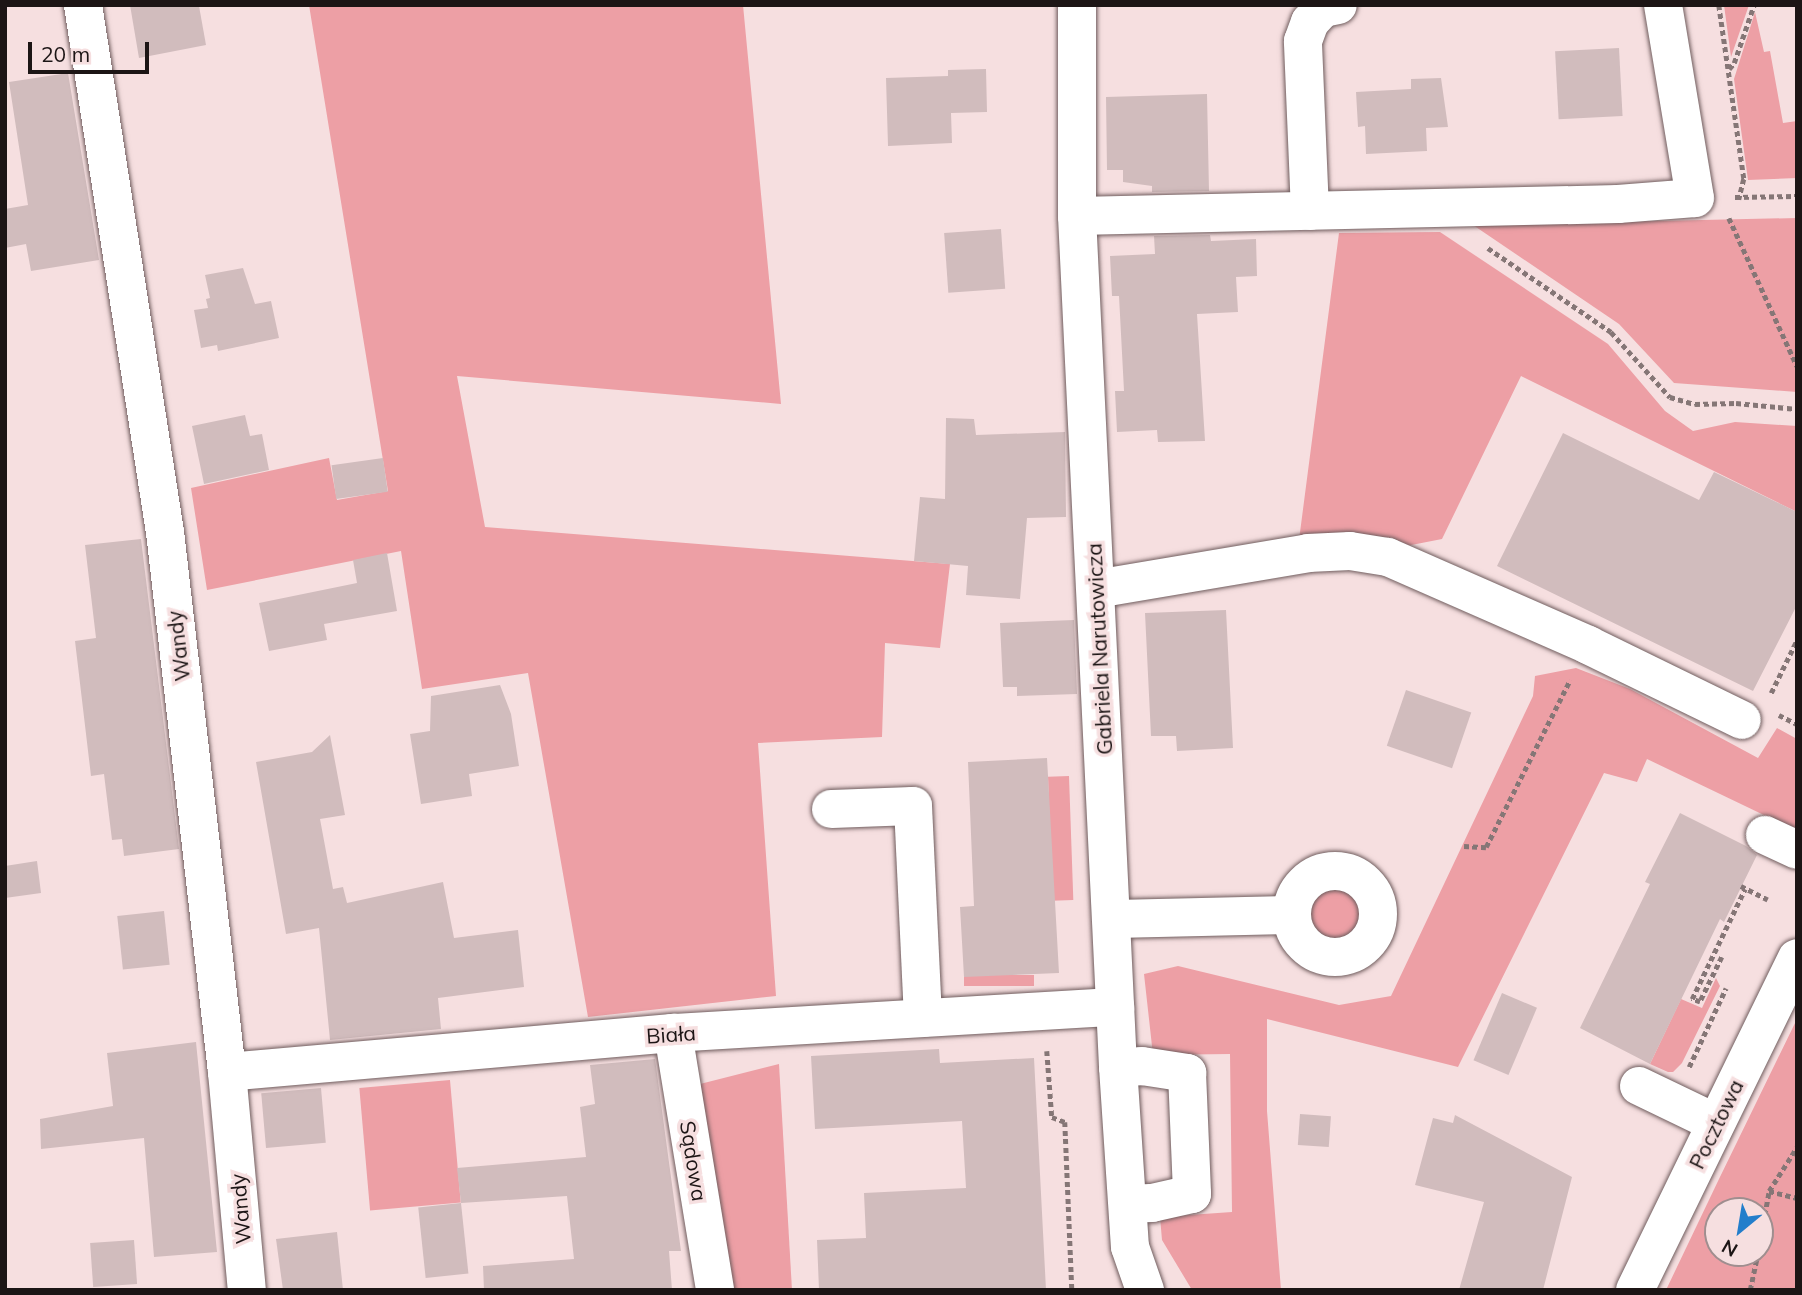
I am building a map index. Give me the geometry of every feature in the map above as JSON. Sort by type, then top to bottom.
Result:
[{"type":"street","name":"Wandy","points":[[83,5],[164,532],[227,1072],[247,1290]]},
{"type":"street","name":"Gabriela Narutowicza","points":[[1077,5],[1077,216],[1118,1067],[1130,1247],[1144,1290]]},
{"type":"street","points":[[1310,211],[1303,41],[1310,22],[1323,8],[1338,5]]},
{"type":"street","points":[[1077,216],[1618,204],[1695,198],[1663,5]]},
{"type":"street","points":[[1096,590],[1308,553],[1350,551],[1388,558],[1416,567],[1588,645],[1761,710]]},
{"type":"street","points":[[831,809],[913,806],[923,1018]]},
{"type":"street","points":[[1112,919],[1291,915]]},
{"type":"street","name":"Pocztowa","points":[[1635,1290],[1797,958]]},
{"type":"street","name":"Biała","points":[[227,1072],[673,1033],[1115,1007]]},
{"type":"street","name":"Sądowa","points":[[673,1033],[715,1290]]},
{"type":"street","points":[[1118,1067],[1142,1066],[1187,1073],[1192,1194],[1152,1203],[1128,1204]]},
{"type":"street","points":[[1655,1094],[1716,1123]]},
{"type":"path","points":[[1718,5],[1744,179],[1739,197]]},
{"type":"path","points":[[1728,70],[1734,63],[1754,5]]},
{"type":"path","points":[[1444,208],[1458,227],[1611,332],[1670,397],[1695,404],[1736,403],[1797,409]]},
{"type":"path","points":[[1731,219],[1797,366]]},
{"type":"path","points":[[1797,640],[1761,710],[1797,724]]},
{"type":"path","points":[[1464,846],[1486,847],[1588,645]]},
{"type":"path","points":[[1722,957],[1700,1002],[1692,999],[1743,888],[1768,900]]},
{"type":"path","points":[[1655,1094],[1726,988]]},
{"type":"path","points":[[1047,1045],[1052,1118],[1065,1122],[1072,1290]]},
{"type":"path","points":[[1768,1197],[1797,1147]]},
{"type":"path","points":[[1769,1191],[1797,1198]]},
{"type":"path","points":[[1751,1290],[1755,1267]]},
{"type":"shaded area","points":[[309,5],[743,5],[781,404],[457,376],[485,527],[950,564],[940,648],[885,643],[882,737],[758,743],[776,996],[588,1017],[528,673],[422,689],[401,551],[207,590],[191,488],[329,458],[337,500],[388,491]]},
{"type":"shaded area","points":[[1724,5],[1749,5],[1731,57]]},
{"type":"shaded area","points":[[1755,12],[1764,52],[1770,51],[1783,123],[1797,121],[1797,178],[1748,180],[1734,79]]},
{"type":"shaded area","points":[[1797,218],[1797,392],[1674,383],[1619,324],[1473,225]]},
{"type":"shaded area","points":[[1440,232],[1608,344],[1665,411],[1693,431],[1735,422],[1797,426],[1797,512],[1521,376],[1442,539],[1396,548],[1299,540],[1339,233]]},
{"type":"shaded area","points":[[1576,668],[1630,689],[1758,758],[1777,728],[1797,739],[1795,830],[1647,759],[1637,782],[1604,773],[1458,1067],[1267,1019],[1267,1111],[1281,1290],[1192,1290],[1162,1240],[1160,1217],[1232,1212],[1230,1054],[1153,1055],[1144,974],[1178,966],[1339,1005],[1391,996],[1533,696],[1535,676]]},
{"type":"shaded area","points":[[1069,776],[1073,900],[1052,901],[1048,777]]},
{"type":"shaded area","points":[[1335,889],[1354,896],[1361,915],[1354,934],[1335,941],[1316,934],[1309,915],[1316,896]]},
{"type":"shaded area","points":[[964,975],[1034,975],[1034,986],[964,986]]},
{"type":"shaded area","points":[[1716,978],[1720,986],[1682,1063],[1673,1072],[1650,1064],[1681,999],[1702,1008]]},
{"type":"shaded area","points":[[1797,1019],[1797,1290],[1666,1290],[1704,1210],[1704,1267],[1774,1267],[1774,1197],[1710,1197]]},
{"type":"shaded area","points":[[779,1064],[792,1290],[733,1290],[700,1084]]},
{"type":"shaded area","points":[[450,1080],[461,1203],[370,1210],[359,1088]]},
{"type":"building","points":[[130,5],[199,6],[206,45],[139,58]]},
{"type":"building","points":[[1619,48],[1623,116],[1559,119],[1555,51]]},
{"type":"building","points":[[986,69],[987,112],[951,113],[952,143],[888,146],[886,78],[948,76],[948,70]]},
{"type":"building","points":[[68,73],[99,260],[31,271],[26,244],[5,248],[5,209],[28,205],[9,82]]},
{"type":"building","points":[[1441,78],[1448,127],[1426,128],[1427,151],[1366,154],[1365,126],[1358,127],[1356,92],[1411,89],[1411,79]]},
{"type":"building","points":[[1207,94],[1209,191],[1152,192],[1152,186],[1123,182],[1123,170],[1107,170],[1106,97]]},
{"type":"building","points":[[1001,229],[1005,289],[948,293],[944,233]]},
{"type":"building","points":[[1210,235],[1211,241],[1256,239],[1257,276],[1236,277],[1238,312],[1197,314],[1205,441],[1158,442],[1157,430],[1117,432],[1115,391],[1124,391],[1119,296],[1112,296],[1110,256],[1155,254],[1154,236]]},
{"type":"building","points":[[243,268],[255,304],[271,301],[279,338],[218,351],[217,345],[201,348],[194,310],[208,308],[206,299],[210,298],[205,275]]},
{"type":"building","points":[[245,415],[250,436],[262,434],[269,470],[204,484],[192,426]]},
{"type":"building","points":[[946,418],[974,419],[976,435],[1065,432],[1066,517],[1027,518],[1020,599],[966,595],[968,566],[914,561],[920,497],[945,499]]},
{"type":"building","points":[[1563,433],[1699,500],[1714,472],[1797,512],[1797,605],[1753,691],[1497,566]]},
{"type":"building","points":[[383,458],[388,492],[336,499],[332,465]]},
{"type":"building","points":[[141,539],[179,849],[124,856],[122,839],[112,840],[104,774],[91,776],[75,641],[96,638],[85,545]]},
{"type":"building","points":[[387,553],[397,611],[324,624],[327,640],[269,651],[259,603],[357,583],[353,560]]},
{"type":"building","points":[[1226,610],[1233,748],[1177,751],[1176,736],[1151,736],[1145,613]]},
{"type":"building","points":[[1074,620],[1077,694],[1017,696],[1017,687],[1003,687],[1000,623]]},
{"type":"building","points":[[500,685],[511,714],[519,766],[469,774],[472,796],[421,804],[410,734],[430,731],[431,696]]},
{"type":"building","points":[[1406,690],[1471,712],[1452,768],[1387,746]]},
{"type":"building","points":[[330,735],[345,815],[320,819],[333,889],[343,887],[347,903],[443,882],[454,938],[518,930],[524,987],[438,998],[441,1029],[330,1040],[319,928],[286,934],[256,762],[312,752]]},
{"type":"building","points":[[1047,758],[1059,973],[964,977],[960,907],[974,906],[968,762]]},
{"type":"building","points":[[1680,813],[1746,846],[1757,855],[1724,922],[1720,919],[1650,1064],[1580,1028],[1650,884],[1645,882]]},
{"type":"building","points":[[37,861],[41,893],[5,898],[5,866]]},
{"type":"building","points":[[164,911],[170,965],[123,970],[117,916]]},
{"type":"building","points":[[1502,993],[1537,1008],[1508,1075],[1473,1060]]},
{"type":"building","points":[[196,1042],[217,1252],[154,1257],[144,1138],[41,1149],[40,1119],[113,1106],[107,1053]]},
{"type":"building","points":[[939,1049],[940,1063],[1034,1058],[1046,1290],[819,1290],[817,1240],[866,1238],[864,1193],[966,1188],[962,1121],[815,1129],[811,1056]]},
{"type":"building","points":[[655,1059],[681,1251],[669,1251],[672,1290],[484,1290],[483,1266],[574,1259],[567,1196],[461,1203],[457,1168],[586,1157],[580,1107],[595,1104],[590,1065]]},
{"type":"building","points":[[321,1088],[326,1143],[266,1148],[261,1093]]},
{"type":"building","points":[[1300,1114],[1331,1116],[1329,1147],[1298,1145]]},
{"type":"building","points":[[1455,1115],[1572,1177],[1543,1290],[1459,1290],[1484,1202],[1415,1185],[1433,1118],[1453,1123]]},
{"type":"building","points":[[461,1203],[468,1274],[426,1278],[418,1207]]},
{"type":"building","points":[[337,1232],[343,1290],[283,1290],[276,1239]]},
{"type":"building","points":[[134,1240],[137,1284],[93,1287],[90,1243]]}]
